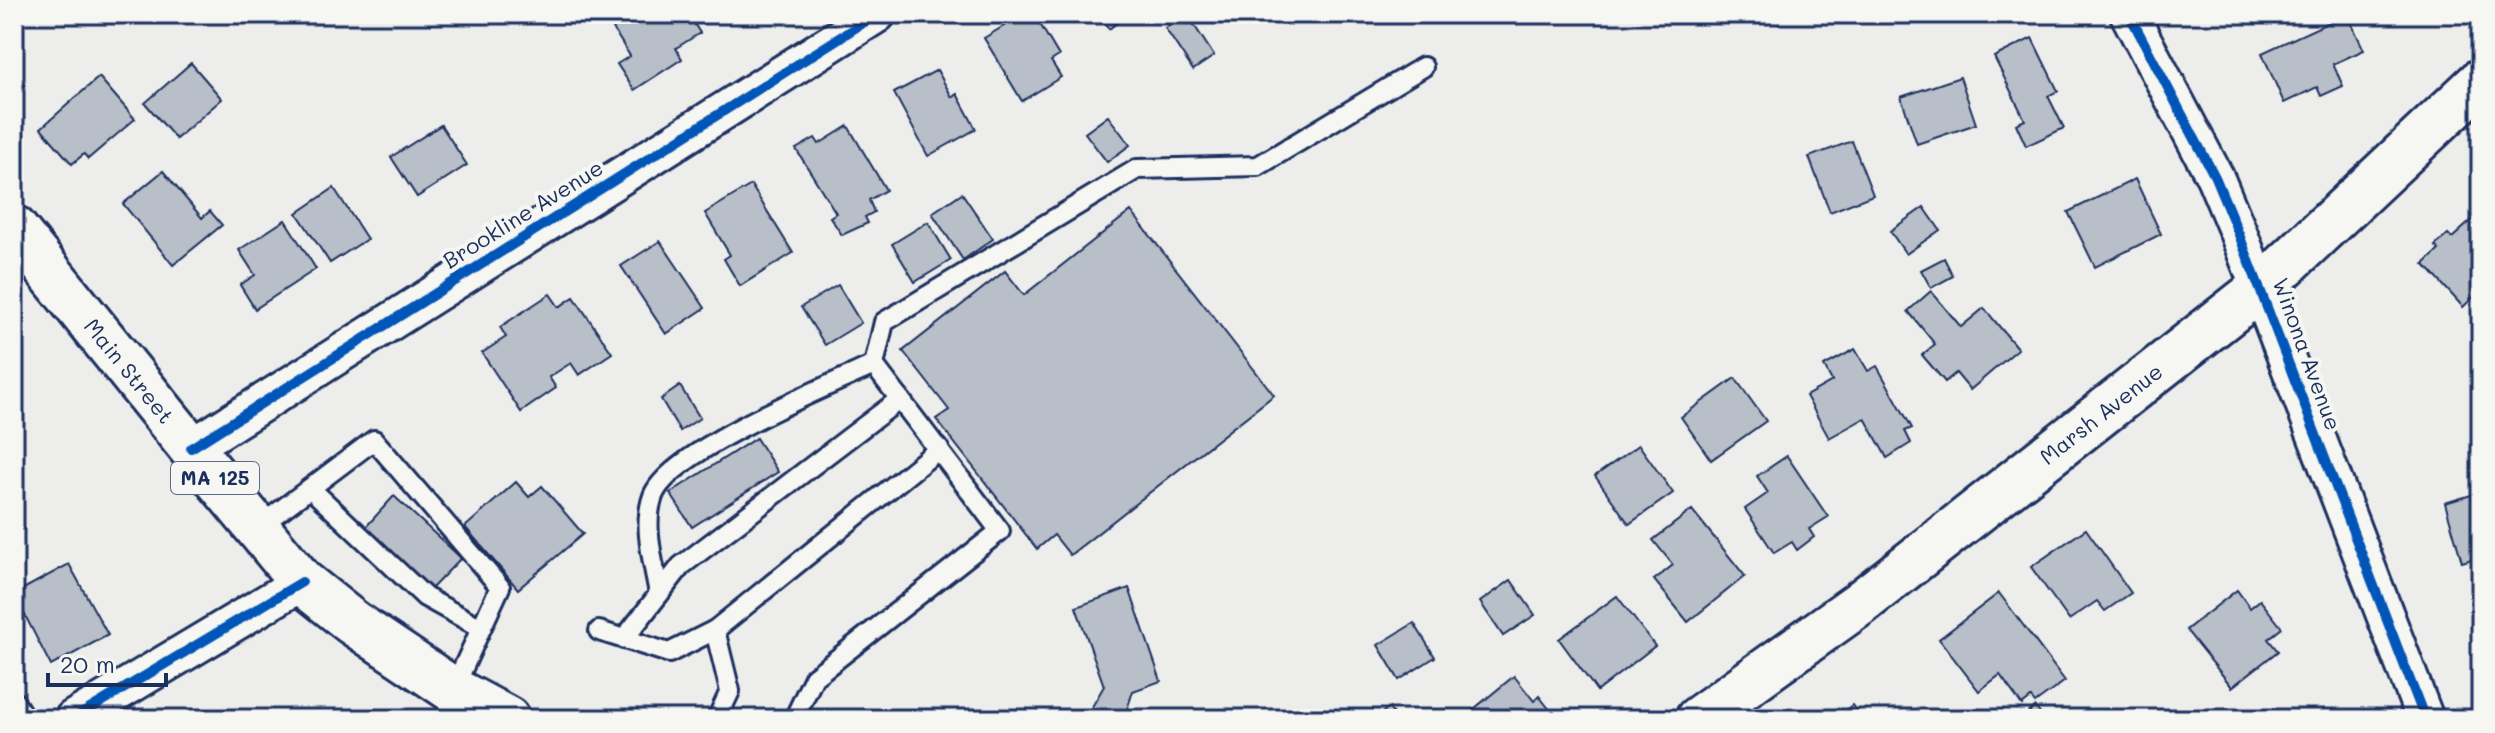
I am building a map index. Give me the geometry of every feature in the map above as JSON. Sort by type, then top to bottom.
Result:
[{"type":"main road","name":"Marsh Avenue","points":[[1698,719],[1859,604],[2261,288],[2481,81]]},
{"type":"main road","name":"Main Street","points":[[14,228],[302,582],[449,704],[507,719]]},
{"type":"street","name":"Brookline Avenue","points":[[191,448],[877,14]]},
{"type":"street","name":"Winona Avenue","points":[[2129,14],[2215,177],[2261,288],[2425,719]]},
{"type":"street","points":[[73,719],[302,582]]},
{"type":"lane","points":[[874,365],[884,322],[1137,169],[1258,166],[1423,67]]},
{"type":"lane","points":[[794,719],[814,677],[1000,531],[874,365]]},
{"type":"lane","points":[[659,594],[649,529],[651,500],[657,486],[672,471],[759,416],[874,365]]},
{"type":"lane","points":[[624,639],[681,566],[900,399]]},
{"type":"lane","points":[[257,528],[374,440],[500,587],[449,704]]},
{"type":"lane","points":[[599,631],[669,653],[715,630],[939,449]]},
{"type":"lane","points":[[310,488],[425,597],[481,628]]},
{"type":"lane","points":[[715,630],[730,691],[717,719]]},
{"type":"lane","points":[[14,701],[25,719]]},
{"type":"building","points":[[632,14],[658,14],[664,23],[678,14],[688,14],[700,33],[676,48],[682,59],[634,90],[617,64],[630,56],[612,27]]},
{"type":"building","points":[[1024,14],[1034,14],[1059,56],[1051,61],[1061,77],[1022,101],[984,38]]},
{"type":"building","points":[[1097,14],[1128,14],[1109,29]]},
{"type":"building","points":[[1187,14],[1214,56],[1193,70],[1165,28]]},
{"type":"building","points":[[2347,14],[2364,50],[2333,64],[2343,86],[2321,96],[2317,87],[2284,103],[2262,53]]},
{"type":"building","points":[[2032,38],[2058,91],[2048,96],[2064,128],[2026,146],[2016,124],[2025,120],[1994,57]]},
{"type":"building","points":[[191,63],[222,99],[176,139],[145,103]]},
{"type":"building","points":[[937,70],[952,97],[957,94],[976,129],[928,156],[894,93]]},
{"type":"building","points":[[99,77],[135,119],[88,159],[84,154],[72,164],[41,128]]},
{"type":"building","points":[[1960,77],[1976,124],[1917,144],[1901,97]]},
{"type":"building","points":[[1108,116],[1130,145],[1107,162],[1085,133]]},
{"type":"building","points":[[441,125],[467,165],[417,197],[391,157]]},
{"type":"building","points":[[848,126],[886,190],[869,200],[874,212],[865,217],[868,223],[842,235],[830,217],[836,213],[796,149],[815,138],[819,144]]},
{"type":"building","points":[[1852,141],[1873,195],[1830,212],[1809,157]]},
{"type":"building","points":[[163,171],[202,218],[210,211],[222,225],[173,265],[123,204]]},
{"type":"building","points":[[2135,179],[2161,234],[2095,267],[2068,212]]},
{"type":"building","points":[[751,185],[793,253],[740,286],[724,259],[730,255],[705,213]]},
{"type":"building","points":[[334,188],[367,239],[330,263],[297,213]]},
{"type":"building","points":[[962,193],[993,239],[963,260],[932,213]]},
{"type":"building","points":[[1924,207],[1940,230],[1906,254],[1890,231]]},
{"type":"building","points":[[1131,211],[1274,395],[1070,555],[1054,535],[1037,549],[936,419],[949,410],[903,351],[1005,271],[1024,295]]},
{"type":"building","points":[[2481,212],[2481,290],[2463,307],[2424,264],[2439,250],[2435,246],[2448,234],[2452,238]]},
{"type":"building","points":[[285,220],[316,269],[255,309],[240,285],[255,275],[239,250]]},
{"type":"building","points":[[928,222],[951,260],[915,282],[892,244]]},
{"type":"building","points":[[660,241],[705,308],[666,334],[621,266]]},
{"type":"building","points":[[1944,258],[1953,276],[1931,288],[1921,270]]},
{"type":"building","points":[[838,285],[861,323],[825,345],[801,307]]},
{"type":"building","points":[[1931,291],[1961,327],[1984,308],[2018,349],[1970,390],[1956,373],[1945,382],[1922,355],[1935,344],[1908,311]]},
{"type":"building","points":[[550,294],[559,307],[574,297],[612,353],[579,375],[571,363],[549,377],[556,388],[521,412],[482,353],[506,337],[500,327]]},
{"type":"building","points":[[1855,349],[1868,371],[1877,366],[1912,428],[1905,431],[1911,443],[1887,458],[1865,418],[1829,438],[1806,396],[1832,381],[1824,366]]},
{"type":"building","points":[[1735,378],[1766,421],[1711,460],[1681,417]]},
{"type":"building","points":[[680,386],[700,418],[680,431],[661,399]]},
{"type":"building","points":[[756,438],[778,472],[692,527],[670,493]]},
{"type":"building","points":[[1639,445],[1673,493],[1629,524],[1595,476]]},
{"type":"building","points":[[1787,456],[1828,517],[1809,529],[1814,537],[1797,550],[1792,542],[1774,553],[1745,509],[1768,493],[1757,476]]},
{"type":"building","points":[[516,482],[529,497],[542,486],[583,534],[518,589],[465,527]]},
{"type":"building","points":[[2481,492],[2481,589],[2472,559],[2462,562],[2445,503]]},
{"type":"building","points":[[394,496],[461,558],[430,590],[363,530]]},
{"type":"building","points":[[1692,510],[1745,576],[1688,622],[1654,580],[1673,565],[1653,540]]},
{"type":"building","points":[[2086,529],[2131,593],[2105,611],[2097,601],[2069,620],[2031,567]]},
{"type":"building","points":[[69,564],[108,635],[51,666],[14,594]]},
{"type":"building","points":[[1511,580],[1535,615],[1503,636],[1480,602]]},
{"type":"building","points":[[1129,588],[1161,681],[1133,691],[1124,719],[1085,719],[1104,686],[1076,607]]},
{"type":"building","points":[[2237,590],[2250,608],[2260,600],[2282,628],[2268,639],[2278,651],[2232,687],[2186,630]]},
{"type":"building","points":[[1999,593],[2065,681],[2035,703],[2031,698],[2022,705],[2000,675],[1979,691],[1939,639]]},
{"type":"building","points":[[1617,596],[1655,646],[1597,691],[1559,639]]},
{"type":"building","points":[[1414,623],[1435,657],[1399,680],[1378,645]]},
{"type":"building","points":[[1514,676],[1534,701],[1539,696],[1557,719],[1474,719],[1469,713]]},
{"type":"building","points":[[1852,705],[1863,719],[1835,719]]},
{"type":"building","points":[[2035,707],[2044,719],[2021,719]]},
{"type":"building","points":[[1389,708],[1396,719],[1373,719]]},
{"type":"cycle path","points":[[191,448],[877,14]]},
{"type":"cycle path","points":[[2129,14],[2215,177],[2425,719]]},
{"type":"cycle path","points":[[73,719],[302,582]]}]
